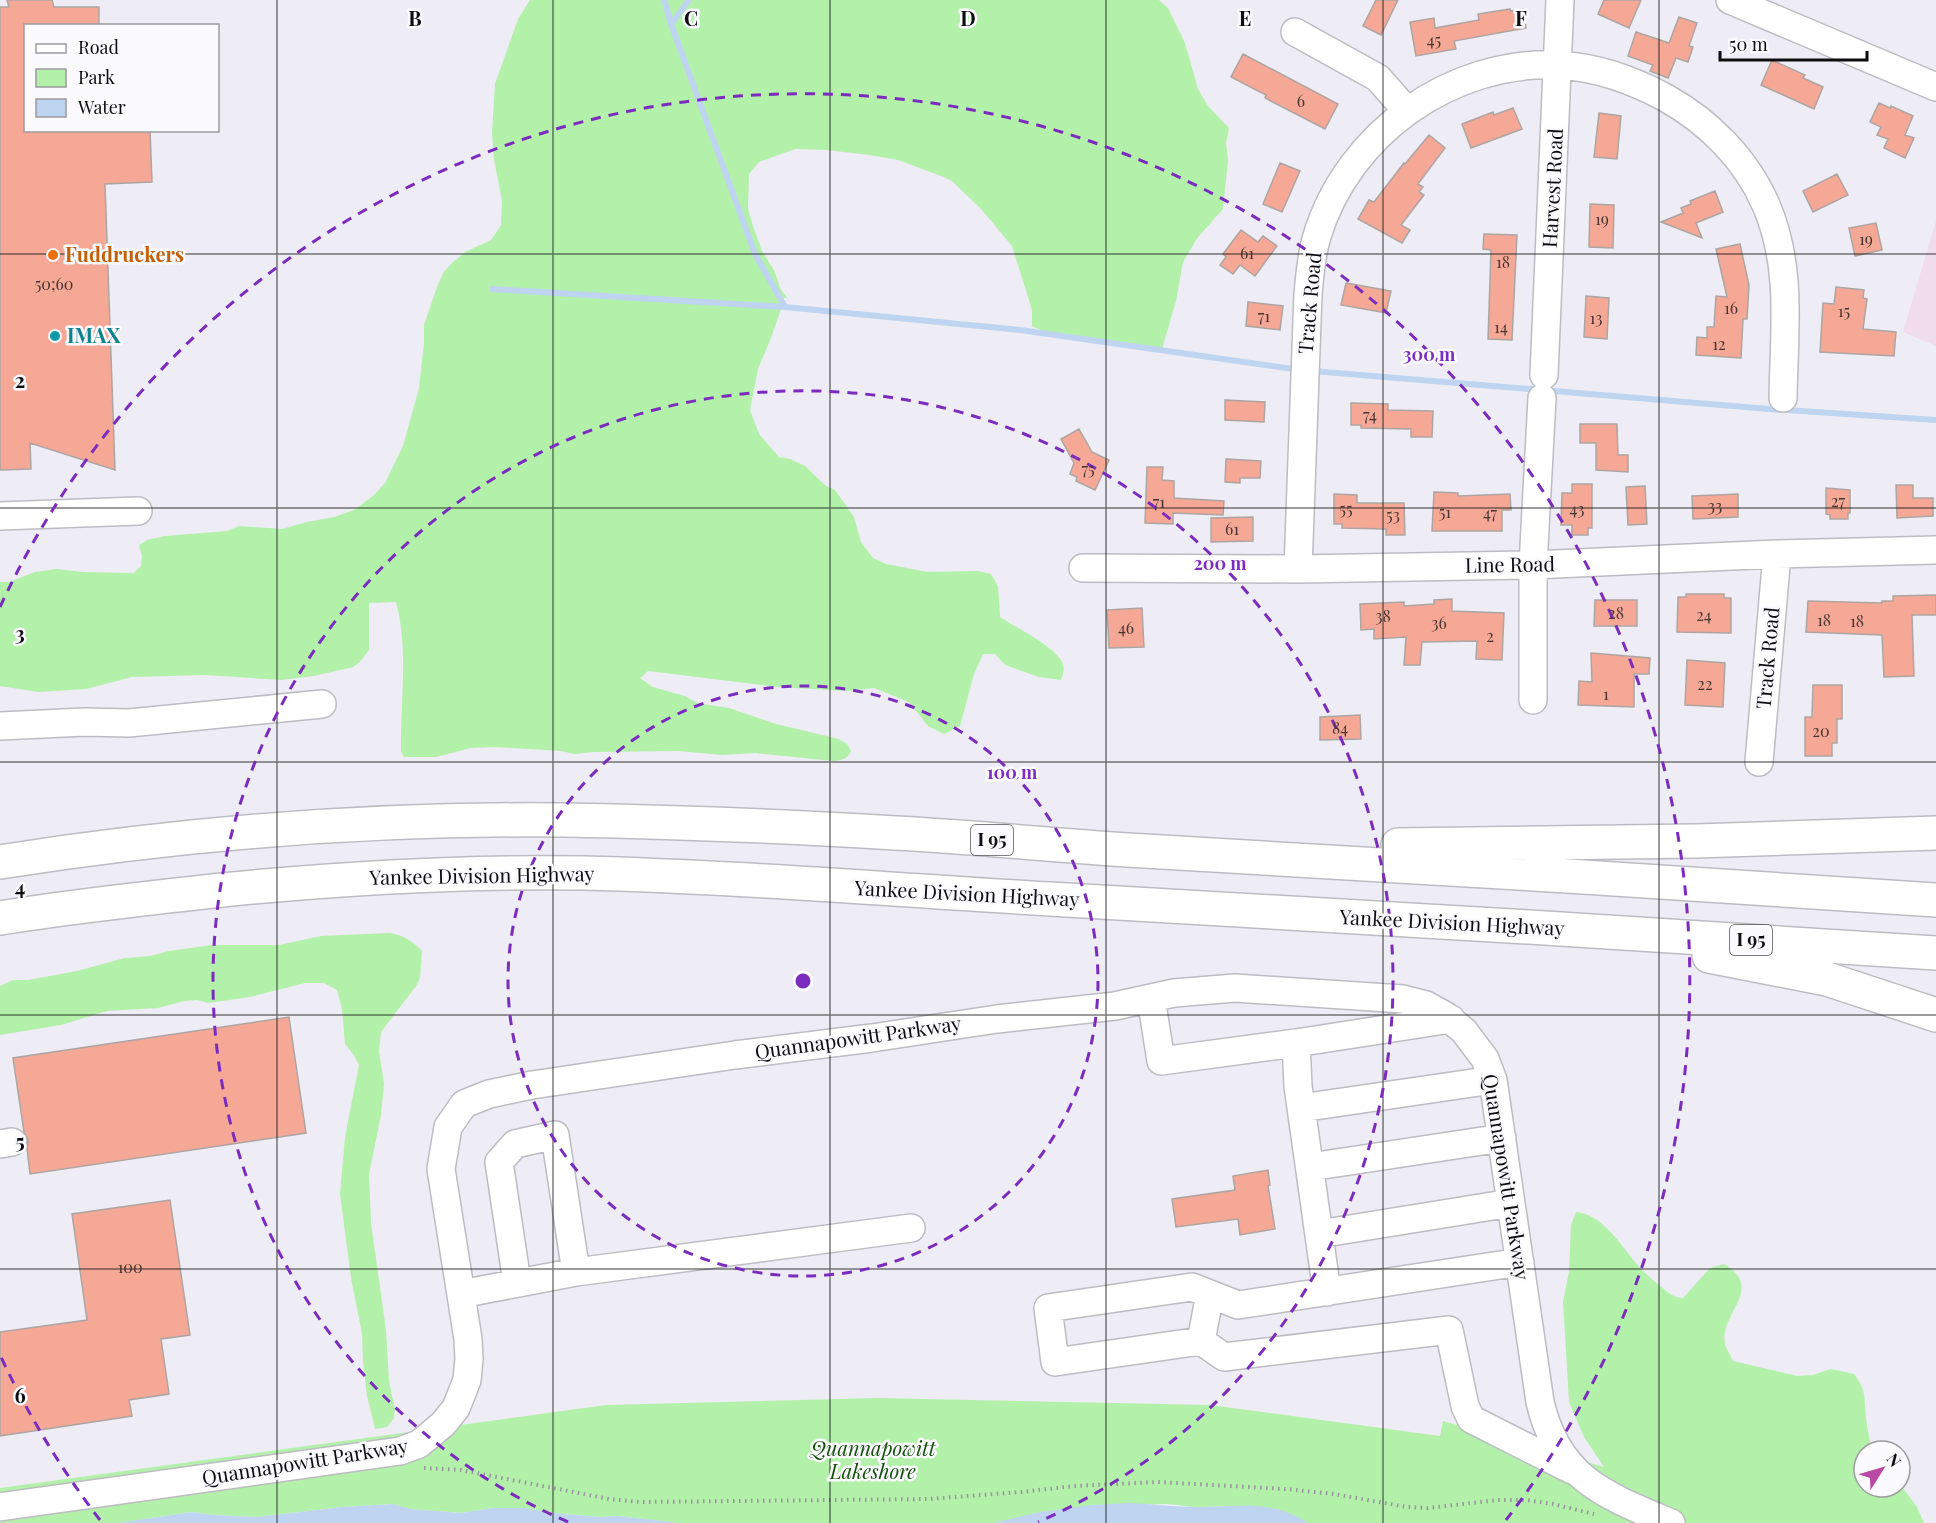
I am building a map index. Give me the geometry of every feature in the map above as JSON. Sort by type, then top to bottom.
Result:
[{"type":"highway","name":"I 95","points":[[0,862],[80,849],[242,832],[412,823],[560,820],[766,826],[911,834],[1936,900]]},
{"type":"highway","points":[[1167,852],[1276,845],[1684,841],[1936,833]]},
{"type":"highway","name":"Yankee Division Highway","points":[[0,918],[137,899],[284,884],[424,874],[579,873],[746,879],[1936,953]]},
{"type":"highway","points":[[0,940],[137,899]]},
{"type":"highway","points":[[1566,930],[1827,979],[1936,1015]]},
{"type":"street","name":"Harvest Road","points":[[1533,700],[1533,566],[1560,0]]},
{"type":"street","points":[[1730,0],[1936,87]]},
{"type":"street","points":[[1295,32],[1378,78],[1407,111]]},
{"type":"street","name":"Track Road","points":[[1298,569],[1304,369],[1310,272],[1317,237],[1347,173],[1370,145],[1407,111],[1443,90],[1484,74],[1558,65],[1618,76],[1651,90],[1681,107],[1717,135],[1748,172],[1766,206],[1780,247],[1786,290],[1783,398]]},
{"type":"street","points":[[0,516],[138,511]]},
{"type":"street","name":"Line Road","points":[[1083,568],[1298,569],[1533,566],[1777,554],[1936,550]]},
{"type":"street","name":"Track Road","points":[[1759,762],[1777,554]]},
{"type":"street","points":[[0,726],[85,722],[129,723],[322,704]]},
{"type":"street","name":"Quannapowitt Parkway","points":[[0,1507],[400,1451],[419,1444],[436,1432],[450,1417],[467,1380],[469,1349],[441,1169],[448,1127],[464,1104],[489,1095],[582,1077],[998,1019],[1115,1006],[1174,993],[1235,988],[1403,999],[1426,1005],[1451,1019],[1479,1049],[1493,1080],[1543,1415],[1560,1451],[1576,1472],[1607,1496],[1671,1523]]},
{"type":"street","points":[[1151,998],[1161,1061],[1451,1019]]},
{"type":"street","points":[[1296,1043],[1301,1108],[1327,1292]]},
{"type":"street","points":[[1301,1108],[1493,1080]]},
{"type":"street","points":[[517,1282],[499,1162],[515,1144],[555,1135],[576,1272]]},
{"type":"street","points":[[1310,1167],[1502,1138]]},
{"type":"street","points":[[1319,1234],[1511,1203]]},
{"type":"street","points":[[461,1294],[576,1272],[910,1228]]},
{"type":"street","points":[[1520,1262],[1238,1305],[1192,1287],[1048,1308],[1054,1362],[1201,1341],[1224,1358],[1449,1330],[1465,1406],[1471,1419],[1576,1472]]},
{"type":"street","points":[[1201,1341],[1210,1294]]},
{"type":"path","points":[[419,1468],[461,1470],[609,1499],[651,1503],[928,1499],[1074,1486],[1158,1482],[1286,1489],[1334,1494],[1407,1507],[1428,1508],[1498,1500],[1526,1500],[1598,1515]]},
{"type":"shaded area","points":[[1936,221],[1936,346],[1903,332]]},
{"type":"green space","points":[[530,0],[1159,0],[1168,8],[1185,43],[1198,89],[1208,106],[1229,128],[1226,143],[1228,160],[1223,209],[1198,237],[1183,262],[1176,301],[1162,349],[1077,340],[1054,335],[1032,326],[1032,310],[1012,246],[982,210],[952,181],[944,177],[898,160],[826,150],[795,149],[759,162],[749,174],[748,209],[753,226],[762,251],[787,298],[780,298],[781,309],[758,369],[750,410],[759,434],[779,457],[805,466],[826,486],[835,490],[854,517],[861,542],[873,558],[886,564],[927,572],[978,571],[991,574],[998,586],[1000,617],[1057,655],[1063,667],[1061,680],[1039,677],[1005,665],[995,654],[983,654],[974,674],[960,726],[944,734],[928,726],[909,702],[874,688],[846,691],[778,687],[648,671],[640,678],[653,687],[685,696],[697,703],[729,708],[776,724],[839,739],[847,744],[851,751],[844,759],[833,761],[755,753],[722,755],[679,751],[575,754],[494,747],[471,748],[436,757],[404,757],[401,751],[403,657],[396,602],[369,603],[369,650],[360,662],[353,667],[314,676],[281,680],[205,675],[132,677],[86,689],[38,692],[0,686],[0,582],[9,582],[35,572],[57,569],[134,573],[141,566],[142,556],[139,545],[147,540],[165,536],[227,531],[239,526],[282,529],[334,517],[354,510],[374,495],[385,483],[403,446],[419,388],[424,325],[443,273],[465,252],[491,240],[501,225],[502,200],[494,160],[492,133],[495,84],[518,19]]},
{"type":"green space","points":[[389,933],[407,939],[422,951],[420,978],[381,1032],[379,1051],[384,1084],[381,1115],[369,1174],[371,1223],[386,1330],[389,1381],[395,1409],[394,1418],[387,1427],[375,1429],[367,1396],[362,1333],[351,1278],[340,1194],[345,1137],[359,1065],[345,1044],[342,1009],[337,990],[324,983],[305,983],[250,997],[208,1003],[197,1000],[184,1001],[158,1008],[107,1011],[61,1025],[0,1035],[0,986],[13,980],[28,980],[77,971],[125,958],[212,945],[279,945],[321,936]]},
{"type":"green space","name":"Quannapowitt Lakeshore","points":[[1576,1212],[1594,1218],[1644,1271],[1676,1297],[1683,1298],[1710,1268],[1724,1264],[1736,1273],[1741,1283],[1741,1292],[1725,1333],[1725,1344],[1733,1361],[1797,1376],[1813,1375],[1831,1369],[1854,1374],[1864,1395],[1870,1439],[1852,1439],[1852,1499],[1911,1499],[1924,1523],[1308,1523],[1282,1511],[1254,1506],[1193,1507],[1165,1504],[1057,1510],[993,1523],[678,1523],[618,1516],[563,1514],[523,1508],[493,1508],[461,1513],[409,1509],[393,1504],[342,1507],[258,1517],[192,1512],[118,1523],[0,1523],[0,1488],[606,1405],[878,1398],[1210,1405],[1440,1436],[1443,1421],[1604,1467],[1584,1437],[1569,1402],[1563,1302],[1569,1272],[1571,1225]]},
{"type":"water","points":[[1130,1503],[1187,1507],[1267,1507],[1294,1515],[1308,1523],[993,1523],[1040,1512]]},
{"type":"water","points":[[393,1504],[410,1509],[461,1513],[493,1508],[523,1508],[563,1514],[618,1516],[678,1523],[118,1523],[192,1512],[258,1517],[342,1507]]},
{"type":"building","points":[[7,0],[52,0],[54,7],[99,7],[99,24],[24,24],[24,132],[150,132],[152,182],[105,184],[115,470],[30,443],[31,469],[0,470],[0,7],[9,7]]},
{"type":"building","points":[[1376,0],[1398,0],[1381,35],[1363,26]]},
{"type":"building","points":[[1604,0],[1641,0],[1629,28],[1598,14]]},
{"type":"building","points":[[1510,9],[1510,11],[1523,9],[1526,28],[1454,41],[1456,49],[1416,56],[1410,22],[1434,18],[1435,28],[1479,20],[1478,14]]},
{"type":"building","points":[[1679,17],[1697,23],[1689,46],[1693,47],[1688,62],[1676,58],[1668,78],[1650,71],[1653,65],[1628,56],[1636,32],[1669,43]]},
{"type":"building","points":[[1243,54],[1338,104],[1325,129],[1265,98],[1266,95],[1231,77]]},
{"type":"building","points":[[1772,60],[1805,75],[1803,78],[1823,87],[1814,109],[1761,85]]},
{"type":"building","points":[[1879,103],[1913,116],[1905,135],[1914,138],[1905,158],[1884,148],[1888,139],[1877,135],[1881,127],[1870,122]]},
{"type":"building","points":[[1513,108],[1522,129],[1471,148],[1462,124],[1493,112],[1494,115]]},
{"type":"building","points":[[1599,113],[1621,116],[1617,159],[1594,157]]},
{"type":"building","points":[[1429,135],[1445,148],[1418,184],[1423,187],[1419,192],[1424,195],[1401,225],[1410,230],[1402,243],[1358,219],[1369,200],[1374,202]]},
{"type":"building","points":[[1280,163],[1300,171],[1282,212],[1263,204]]},
{"type":"building","points":[[1837,174],[1848,195],[1813,212],[1803,191]]},
{"type":"building","points":[[1715,191],[1723,212],[1696,223],[1702,238],[1661,222],[1683,213],[1681,208],[1691,204],[1690,201]]},
{"type":"building","points":[[1590,204],[1614,205],[1613,248],[1589,247]]},
{"type":"building","points":[[1876,223],[1882,250],[1855,256],[1849,228]]},
{"type":"building","points":[[1241,230],[1258,242],[1263,236],[1277,246],[1255,276],[1240,265],[1233,274],[1220,265],[1226,257],[1223,254]]},
{"type":"building","points":[[1484,234],[1517,235],[1512,340],[1488,339],[1491,250],[1483,249]]},
{"type":"building","points":[[1740,244],[1749,285],[1747,319],[1743,319],[1741,358],[1696,355],[1697,337],[1707,338],[1707,327],[1714,327],[1716,296],[1727,297],[1716,249]]},
{"type":"building","points":[[1346,283],[1391,291],[1386,313],[1341,305]]},
{"type":"building","points":[[1836,287],[1864,290],[1863,298],[1867,299],[1863,329],[1896,332],[1894,356],[1820,352],[1823,303],[1834,304]]},
{"type":"building","points":[[1586,296],[1609,298],[1607,339],[1584,337]]},
{"type":"building","points":[[1248,302],[1283,306],[1280,330],[1246,326]]},
{"type":"building","points":[[1225,400],[1265,402],[1264,422],[1225,420]]},
{"type":"building","points":[[1351,403],[1388,404],[1388,410],[1433,411],[1432,437],[1411,437],[1411,429],[1361,428],[1361,425],[1351,425]]},
{"type":"building","points":[[1580,424],[1617,424],[1618,455],[1628,455],[1628,472],[1596,470],[1596,443],[1580,443]]},
{"type":"building","points":[[1079,429],[1092,452],[1109,460],[1095,490],[1076,481],[1077,477],[1070,474],[1074,463],[1061,439]]},
{"type":"building","points":[[1226,459],[1261,461],[1260,478],[1240,478],[1240,483],[1225,482]]},
{"type":"building","points":[[1147,467],[1163,467],[1162,480],[1174,481],[1174,498],[1224,501],[1223,515],[1173,513],[1173,524],[1145,523]]},
{"type":"building","points":[[1572,484],[1592,484],[1592,528],[1588,528],[1588,535],[1572,535],[1572,525],[1561,525],[1562,493],[1572,493]]},
{"type":"building","points":[[1896,485],[1913,485],[1913,498],[1933,498],[1933,516],[1897,518]]},
{"type":"building","points":[[1645,486],[1647,524],[1628,525],[1626,487]]},
{"type":"building","points":[[1826,488],[1850,490],[1848,519],[1830,519],[1830,515],[1826,514]]},
{"type":"building","points":[[1434,492],[1458,493],[1458,496],[1510,494],[1511,510],[1502,510],[1502,531],[1432,531]]},
{"type":"building","points":[[1334,494],[1357,495],[1357,503],[1404,503],[1405,535],[1386,535],[1386,529],[1342,528],[1342,524],[1334,524]]},
{"type":"building","points":[[1738,494],[1738,517],[1693,519],[1692,496]]},
{"type":"building","points":[[1253,517],[1253,541],[1211,542],[1211,518]]},
{"type":"building","points":[[1686,594],[1724,594],[1724,598],[1731,598],[1731,633],[1677,632],[1678,597],[1686,597]]},
{"type":"building","points":[[1936,595],[1936,615],[1912,615],[1914,676],[1884,677],[1882,635],[1806,632],[1808,601],[1882,603],[1882,601],[1893,601],[1893,596]]},
{"type":"building","points":[[1452,599],[1452,611],[1504,613],[1502,660],[1476,659],[1477,641],[1422,642],[1420,665],[1404,665],[1406,637],[1374,639],[1374,629],[1361,630],[1360,604],[1404,602],[1404,606],[1434,604],[1434,600]]},
{"type":"building","points":[[1595,600],[1637,600],[1637,626],[1594,626]]},
{"type":"building","points":[[1142,608],[1144,647],[1109,648],[1107,610]]},
{"type":"building","points":[[1591,653],[1650,658],[1649,674],[1634,674],[1634,707],[1578,705],[1579,681],[1592,682]]},
{"type":"building","points":[[1687,660],[1725,663],[1723,707],[1685,705]]},
{"type":"building","points":[[1813,685],[1842,685],[1842,719],[1837,719],[1837,743],[1832,743],[1832,756],[1805,756],[1805,717],[1812,717]]},
{"type":"building","points":[[1360,715],[1361,739],[1320,740],[1320,717]]},
{"type":"building","points":[[289,1017],[306,1133],[30,1174],[28,1140],[24,1132],[13,1058]]},
{"type":"building","points":[[1268,1170],[1270,1185],[1268,1186],[1275,1229],[1240,1235],[1238,1219],[1176,1227],[1172,1199],[1235,1190],[1233,1176]]},
{"type":"building","points":[[170,1200],[190,1335],[161,1339],[169,1394],[129,1400],[132,1416],[0,1436],[0,1332],[87,1320],[72,1214]]},
{"type":"waterway","points":[[664,0],[755,254],[785,307]]},
{"type":"waterway","points":[[671,24],[689,0]]},
{"type":"waterway","points":[[492,289],[785,307],[1020,330],[1300,370]]},
{"type":"waterway","points":[[1313,371],[1769,409],[1936,420]]},
{"type":"place","name":"Fuddruckers","points":[[53,255]]},
{"type":"place","name":"IMAX","points":[[55,336]]}]
